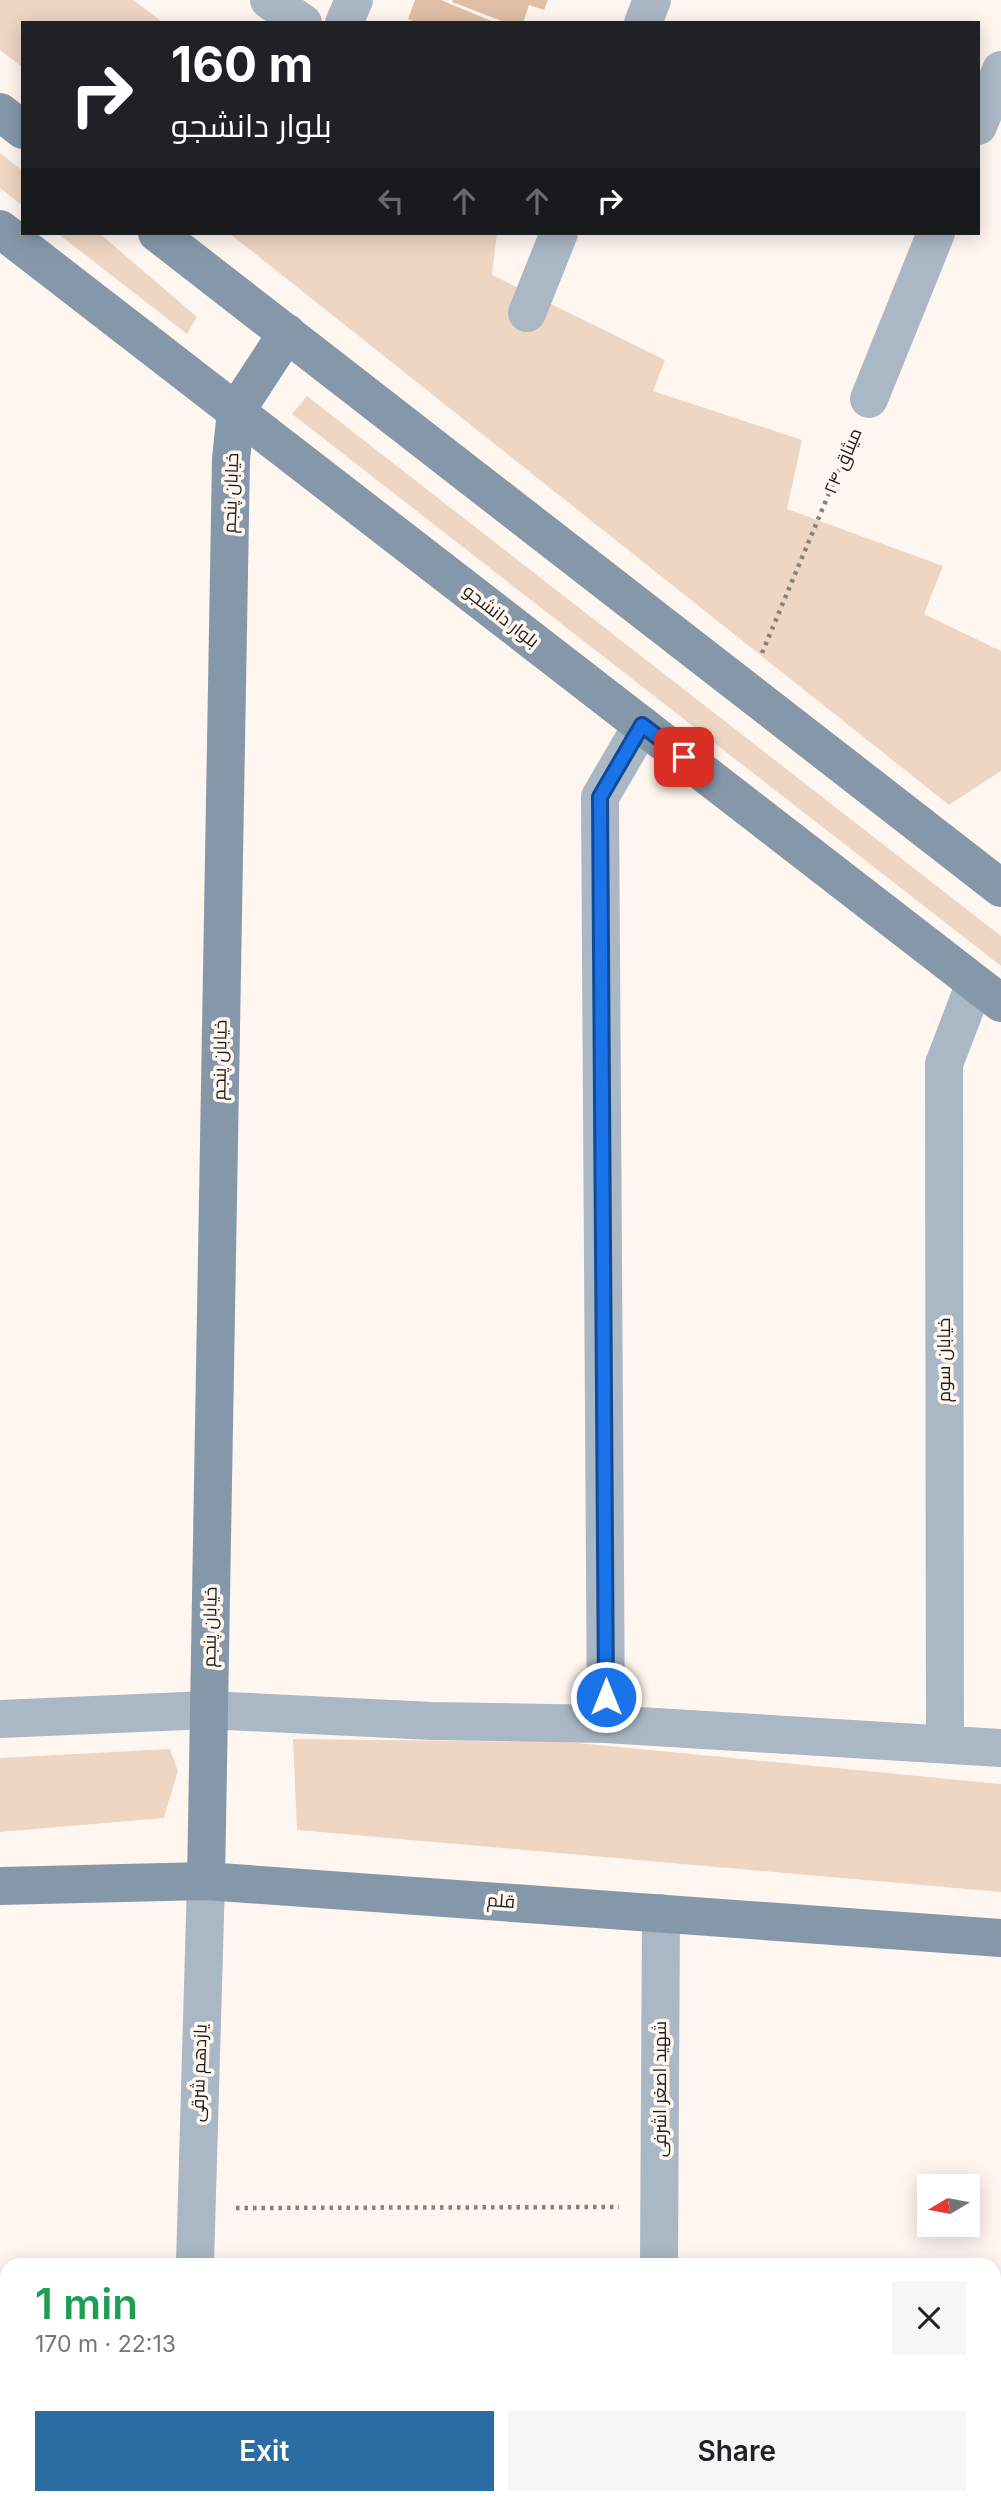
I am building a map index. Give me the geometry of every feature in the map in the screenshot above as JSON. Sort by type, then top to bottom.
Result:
[{"type":"street","points":[[269,0],[300,21]]},
{"type":"street","points":[[345,21],[354,0]]},
{"type":"street","points":[[644,21],[652,0]]},
{"type":"street","points":[[980,121],[1001,69]]},
{"type":"street","points":[[0,112],[21,128]]},
{"type":"street","name":"بلوار دانشجو","points":[[0,229],[988,993]]},
{"type":"street","points":[[527,313],[558,235]]},
{"type":"street","points":[[869,399],[935,235]]},
{"type":"street","points":[[176,239],[286,333],[747,688],[1001,888]]},
{"type":"street","points":[[236,411],[286,333]]},
{"type":"street","name":"خیابان پنجم","points":[[206,1881],[230,473],[236,411]]},
{"type":"street","points":[[606,1724],[600,797],[642,725]]},
{"type":"street","name":"خیابان سوم","points":[[945,1742],[944,1064],[988,993]]},
{"type":"street","points":[[0,1719],[208,1710],[432,1721],[606,1724],[945,1742],[1001,1748]]},
{"type":"street","name":"قلم","points":[[0,1886],[206,1881],[1001,1938]]},
{"type":"street","name":"یازدهم شرقی","points":[[195,2258],[194,2209],[206,1881]]},
{"type":"street","name":"شهید اصغر اشرفی","points":[[659,2258],[660,1913]]},
{"type":"path","name":"میثاق ۲۴","points":[[747,688],[869,399]]},
{"type":"path","points":[[194,2209],[659,2207]]},
{"type":"shaded area","points":[[0,0],[133,0],[161,21],[21,21],[21,66],[0,50]]},
{"type":"shaded area","points":[[0,153],[21,169],[21,204],[0,188]]},
{"type":"shaded area","points":[[60,235],[101,235],[197,317],[187,334]]},
{"type":"shaded area","points":[[232,235],[497,235],[492,275],[665,360],[653,391],[802,440],[787,509],[943,566],[924,614],[1001,651],[1001,771],[949,805]]},
{"type":"shaded area","points":[[307,396],[1001,936],[1001,966],[292,414]]},
{"type":"shaded area","points":[[293,1739],[567,1742],[1001,1784],[1001,1892],[297,1830]]},
{"type":"shaded area","points":[[170,1749],[178,1771],[164,1818],[0,1832],[0,1758]]},
{"type":"building","points":[[415,0],[441,0],[491,21],[413,21],[408,19]]},
{"type":"building","points":[[548,0],[544,10],[529,5],[524,21],[502,21],[452,2]]},
{"type":"route","points":[[606,1697],[600,797],[642,725],[684,757]]}]
